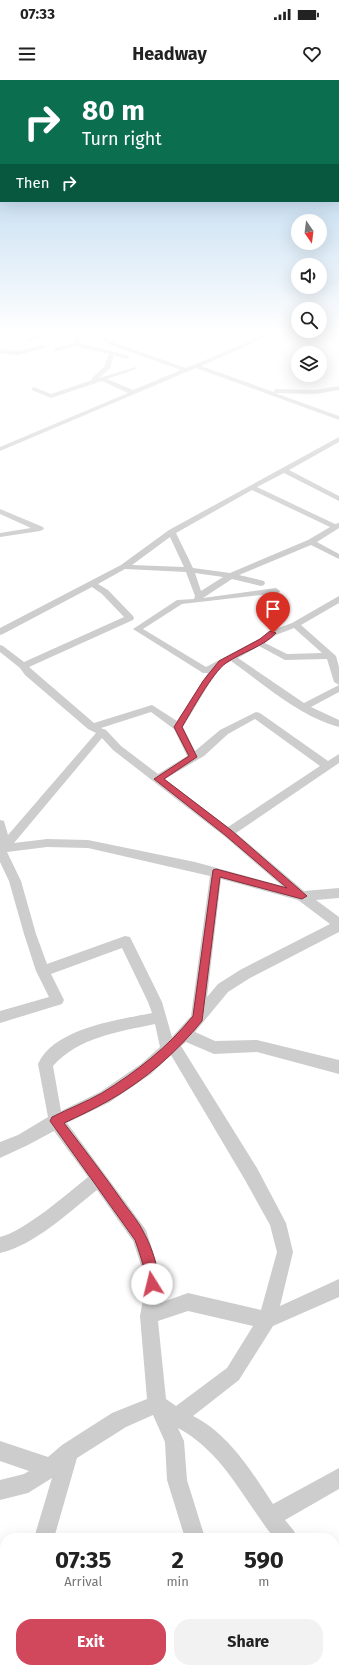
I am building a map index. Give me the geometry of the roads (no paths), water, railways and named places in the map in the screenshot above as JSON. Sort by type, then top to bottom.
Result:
[{"type":"street","points":[[0,449],[100,406]]},
{"type":"street","points":[[308,406],[339,418]]},
{"type":"street","points":[[0,632],[124,567],[172,532],[339,439]]},
{"type":"street","points":[[284,470],[339,499]]},
{"type":"street","points":[[253,488],[337,526]]},
{"type":"street","points":[[0,511],[40,529],[0,535]]},
{"type":"street","points":[[198,599],[230,576],[311,542],[337,526]]},
{"type":"street","points":[[172,532],[189,569],[198,599]]},
{"type":"street","points":[[311,542],[339,557]]},
{"type":"street","points":[[124,567],[189,569],[261,583]]},
{"type":"street","points":[[23,666],[130,618],[105,592],[91,583]]},
{"type":"street","points":[[276,591],[180,602],[137,629],[206,671],[259,643],[273,633],[295,625],[339,599]]},
{"type":"street","points":[[295,625],[331,656],[339,682]]},
{"type":"street","points":[[259,643],[285,657],[331,656]]},
{"type":"street","points":[[0,648],[23,666],[28,673],[97,729],[117,748],[228,833],[302,896],[339,925],[245,974],[223,988],[175,1043],[146,1069],[105,1097],[56,1121],[23,1140],[0,1150]]},
{"type":"street","points":[[231,657],[304,707],[322,718],[339,724]]},
{"type":"street","points":[[178,727],[205,683],[222,662]]},
{"type":"street","points":[[304,707],[339,688]]},
{"type":"street","points":[[1,849],[97,729],[152,708],[178,727],[193,757]]},
{"type":"street","points":[[158,779],[200,753],[224,732],[256,715],[328,766]]},
{"type":"street","points":[[228,833],[339,758]]},
{"type":"street","points":[[0,824],[1,849],[15,881],[30,934],[43,971],[57,1000],[0,1017]]},
{"type":"street","points":[[1,849],[47,843],[88,844],[216,873],[302,896],[339,893]]},
{"type":"street","points":[[198,1017],[216,873]]},
{"type":"street","points":[[43,971],[125,941],[155,1002],[160,1017],[278,1223],[285,1252],[268,1320],[233,1374],[176,1417]]},
{"type":"street","points":[[160,1017],[89,1033],[51,1055],[45,1064],[56,1121],[140,1236],[147,1256],[152,1274],[153,1294],[149,1316],[157,1404],[174,1441],[177,1480],[193,1533]]},
{"type":"street","points":[[175,1043],[214,1048],[257,1046],[339,1067]]},
{"type":"street","points":[[0,1245],[9,1244],[35,1228],[99,1179]]},
{"type":"street","points":[[149,1316],[188,1302],[268,1320],[339,1288]]},
{"type":"street","points":[[157,1404],[176,1417],[199,1429],[237,1467],[282,1533]]},
{"type":"street","points":[[0,1490],[28,1483],[50,1468],[69,1452],[119,1420],[157,1404]]},
{"type":"street","points":[[0,1451],[50,1468]]},
{"type":"street","points":[[45,1533],[69,1452]]},
{"type":"street","points":[[270,1517],[339,1478]]}]
